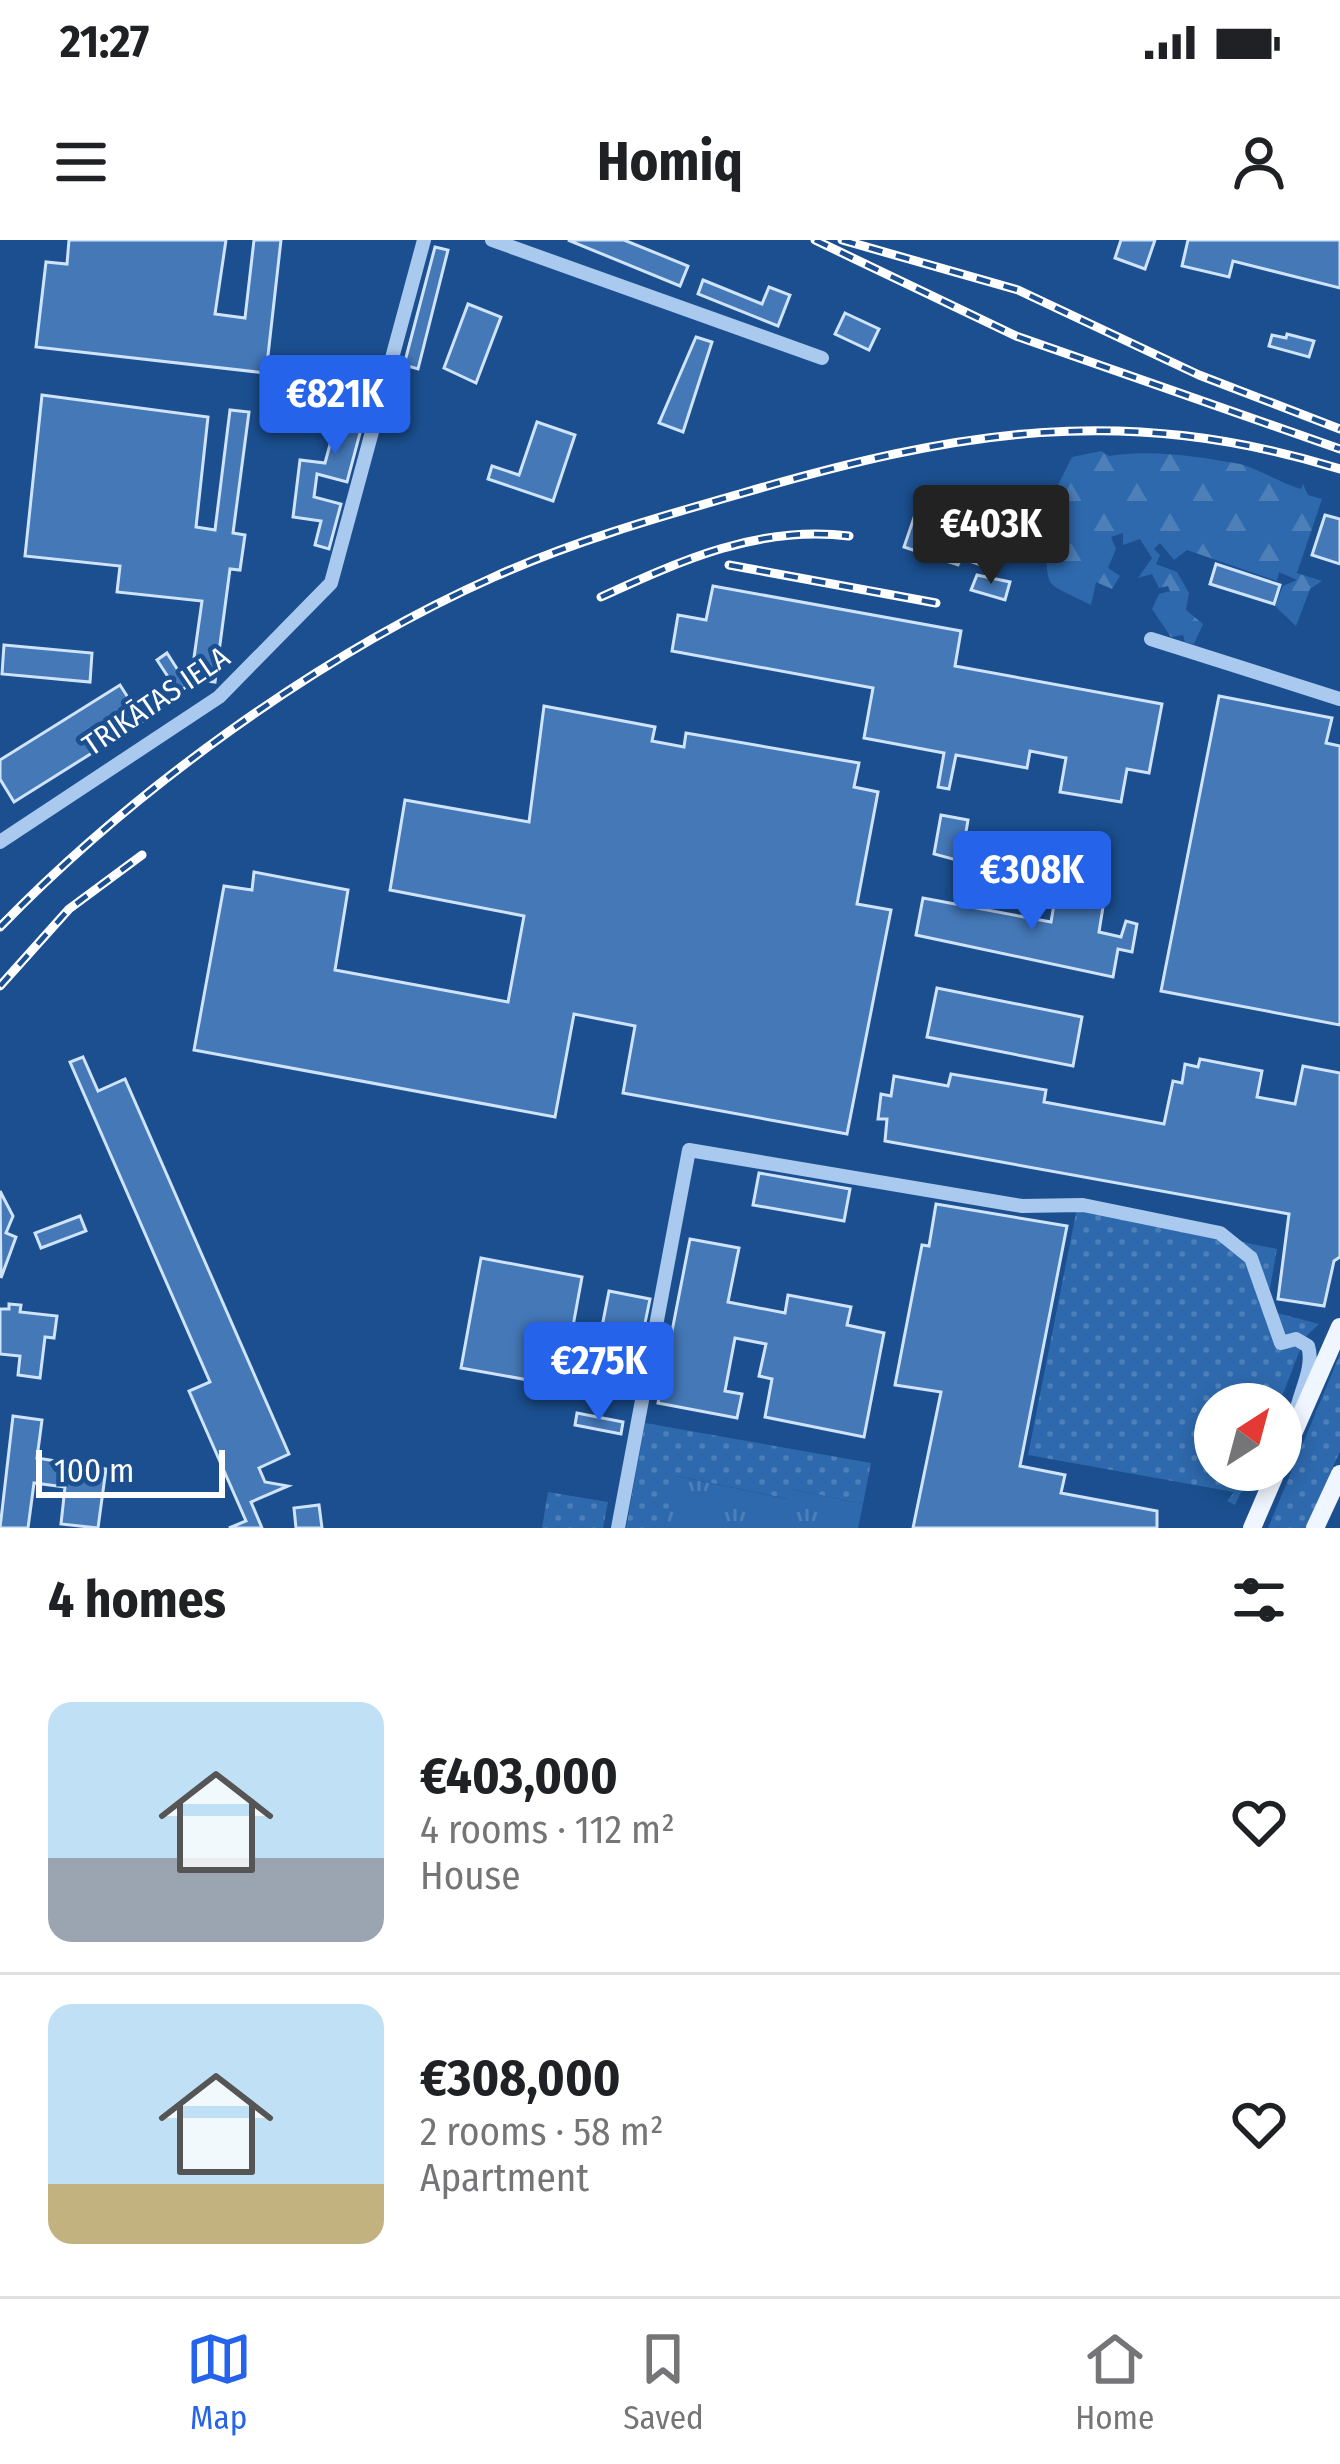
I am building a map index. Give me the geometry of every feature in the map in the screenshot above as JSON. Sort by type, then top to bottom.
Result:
[{"type":"main road","points":[[1302,1411],[1340,1327]]},
{"type":"main road","points":[[1316,1528],[1340,1474]]},
{"type":"main road","points":[[1252,1528],[1268,1491]]},
{"type":"street","name":"TRIKĀTAS IELA","points":[[0,842],[219,697],[331,583],[424,240]]},
{"type":"street","points":[[492,240],[540,246],[822,358]]},
{"type":"street","points":[[1151,639],[1340,698]]},
{"type":"street","points":[[618,1528],[689,1150],[1022,1207],[1083,1205],[1220,1233],[1251,1258],[1281,1343],[1296,1339],[1308,1346],[1310,1363],[1302,1383]]},
{"type":"green space","points":[[1101,451],[1109,456],[1159,454],[1240,464],[1301,489],[1303,484],[1308,495],[1322,499],[1297,573],[1322,581],[1310,589],[1296,626],[1275,606],[1283,586],[1297,580],[1279,572],[1277,581],[1187,550],[1174,560],[1160,543],[1154,549],[1160,555],[1156,564],[1177,572],[1189,593],[1186,610],[1203,624],[1194,644],[1185,642],[1183,635],[1171,637],[1152,609],[1159,594],[1170,591],[1168,586],[1159,588],[1152,574],[1138,578],[1152,558],[1140,539],[1123,545],[1123,533],[1111,537],[1116,549],[1108,568],[1120,576],[1112,589],[1096,582],[1091,605],[1051,583],[1044,543],[1056,556],[1048,542],[1056,508],[1064,504],[1054,493],[1072,457]]},
{"type":"green space","points":[[1077,1208],[1277,1249],[1266,1310],[1319,1324],[1296,1346],[1300,1350],[1287,1383],[1194,1383],[1194,1485],[1028,1455]]},
{"type":"green space","points":[[1340,1354],[1340,1451],[1306,1528],[1268,1528],[1283,1491],[1302,1491],[1302,1446]]},
{"type":"green space","points":[[645,1423],[871,1463],[863,1504],[791,1489],[788,1499],[677,1476],[664,1528],[626,1528]]},
{"type":"green space","points":[[676,1476],[787,1499],[790,1489],[863,1504],[858,1528],[664,1528]]},
{"type":"green space","points":[[1228,1491],[1241,1491],[1235,1505],[1227,1501],[1234,1492]]},
{"type":"green space","points":[[548,1492],[608,1502],[603,1528],[542,1528]]},
{"type":"building","points":[[69,240],[226,240],[215,314],[245,318],[254,240],[281,240],[266,373],[36,347],[46,262],[67,264]]},
{"type":"building","points":[[568,240],[624,240],[688,266],[680,286]]},
{"type":"building","points":[[1121,240],[1155,240],[1145,269],[1115,258]]},
{"type":"building","points":[[1188,240],[1340,240],[1340,288],[1233,261],[1229,277],[1182,266]]},
{"type":"building","points":[[435,247],[448,250],[418,369],[404,365]]},
{"type":"building","points":[[703,280],[762,304],[769,287],[790,295],[778,326],[698,294]]},
{"type":"building","points":[[468,304],[501,317],[476,383],[444,368]]},
{"type":"building","points":[[845,313],[879,329],[869,350],[835,334]]},
{"type":"building","points":[[1287,334],[1314,341],[1309,357],[1269,346],[1272,335],[1286,338]]},
{"type":"building","points":[[696,337],[712,342],[683,432],[659,423]]},
{"type":"building","points":[[351,367],[376,373],[347,482],[317,474],[314,497],[341,504],[329,549],[315,545],[321,521],[293,517],[300,460],[325,463]]},
{"type":"building","points":[[42,395],[208,417],[196,527],[215,530],[230,410],[249,412],[233,533],[245,535],[240,570],[230,569],[215,682],[191,679],[202,601],[117,592],[120,566],[25,556]]},
{"type":"building","points":[[537,422],[575,435],[553,501],[488,479],[492,466],[519,475]]},
{"type":"building","points":[[918,506],[992,531],[981,565],[961,558],[958,565],[904,547]]},
{"type":"building","points":[[1325,515],[1340,519],[1340,564],[1312,555]]},
{"type":"building","points":[[1216,564],[1280,585],[1274,604],[1210,584]]},
{"type":"building","points":[[977,575],[1010,582],[1005,600],[971,590]]},
{"type":"building","points":[[713,586],[961,631],[955,666],[1162,704],[1149,773],[1127,769],[1121,802],[1060,792],[1066,758],[1030,751],[1027,768],[956,755],[949,789],[938,787],[944,753],[864,738],[873,688],[672,651],[678,615],[706,620]]},
{"type":"building","points":[[4,645],[92,653],[90,682],[2,674]]},
{"type":"building","points":[[167,653],[188,686],[178,692],[157,660]]},
{"type":"building","points":[[120,685],[143,721],[14,802],[0,779],[0,760]]},
{"type":"building","points":[[1219,696],[1332,718],[1326,743],[1340,746],[1340,1025],[1161,991]]},
{"type":"building","points":[[544,706],[655,727],[652,741],[684,747],[686,733],[859,763],[854,787],[878,792],[857,904],[891,910],[847,1134],[623,1093],[635,1026],[574,1014],[555,1117],[194,1050],[224,886],[252,890],[254,872],[348,890],[335,970],[508,1002],[524,916],[390,890],[405,800],[529,822]]},
{"type":"building","points":[[941,815],[968,820],[965,838],[1015,852],[1013,860],[1039,866],[1035,881],[934,854]]},
{"type":"building","points":[[1057,887],[1074,890],[1072,900],[1103,907],[1099,932],[1121,937],[1126,921],[1137,924],[1132,952],[1118,949],[1113,977],[916,935],[923,898],[1051,922]]},
{"type":"building","points":[[937,988],[1082,1017],[1073,1066],[927,1037]]},
{"type":"building","points":[[83,1057],[98,1091],[125,1079],[289,1454],[259,1468],[265,1482],[288,1486],[251,1502],[262,1528],[229,1528],[246,1521],[189,1391],[210,1382],[70,1062]]},
{"type":"building","points":[[1200,1059],[1262,1071],[1257,1097],[1295,1104],[1303,1066],[1340,1073],[1340,1257],[1334,1261],[1324,1306],[1278,1299],[1289,1214],[885,1141],[887,1119],[878,1119],[881,1094],[891,1096],[894,1076],[948,1086],[951,1074],[1046,1090],[1044,1102],[1164,1124],[1173,1081],[1182,1083],[1185,1064],[1198,1067]]},
{"type":"building","points":[[759,1173],[850,1189],[844,1221],[753,1205]]},
{"type":"building","points":[[0,1191],[13,1216],[6,1233],[16,1237],[1,1278]]},
{"type":"building","points":[[936,1204],[1067,1226],[1020,1466],[1065,1475],[1061,1493],[1157,1511],[1157,1528],[913,1528],[941,1392],[895,1385],[922,1245],[929,1246]]},
{"type":"building","points":[[80,1216],[86,1231],[41,1248],[35,1233]]},
{"type":"building","points":[[690,1239],[739,1248],[728,1302],[785,1313],[788,1295],[851,1307],[847,1325],[884,1333],[864,1437],[765,1417],[772,1379],[759,1376],[766,1344],[735,1338],[725,1391],[742,1394],[737,1418],[658,1403]]},
{"type":"building","points":[[481,1258],[582,1277],[562,1386],[461,1368]]},
{"type":"building","points":[[609,1291],[650,1299],[638,1357],[621,1353],[616,1387],[591,1383]]},
{"type":"building","points":[[9,1304],[21,1305],[20,1312],[57,1316],[54,1338],[45,1337],[40,1378],[18,1375],[20,1356],[0,1354],[0,1309],[9,1309]]},
{"type":"building","points":[[577,1413],[623,1422],[621,1434],[575,1425]]},
{"type":"building","points":[[13,1416],[42,1420],[37,1458],[106,1469],[98,1528],[61,1524],[65,1487],[34,1483],[28,1528],[0,1528]]},
{"type":"building","points":[[319,1505],[322,1528],[296,1528],[294,1508]]},
{"type":"railway","points":[[815,240],[1016,336],[1340,449]]},
{"type":"railway","points":[[842,240],[1018,290],[1199,375],[1340,429]]},
{"type":"railway","points":[[0,927],[168,777],[296,686],[428,609],[586,541],[821,471],[968,440],[1040,433],[1185,436],[1261,448],[1340,469]]},
{"type":"railway","points":[[601,597],[722,548],[784,536],[849,536]]},
{"type":"railway","points":[[729,565],[936,603]]},
{"type":"railway","points":[[0,986],[69,909],[142,855]]}]
